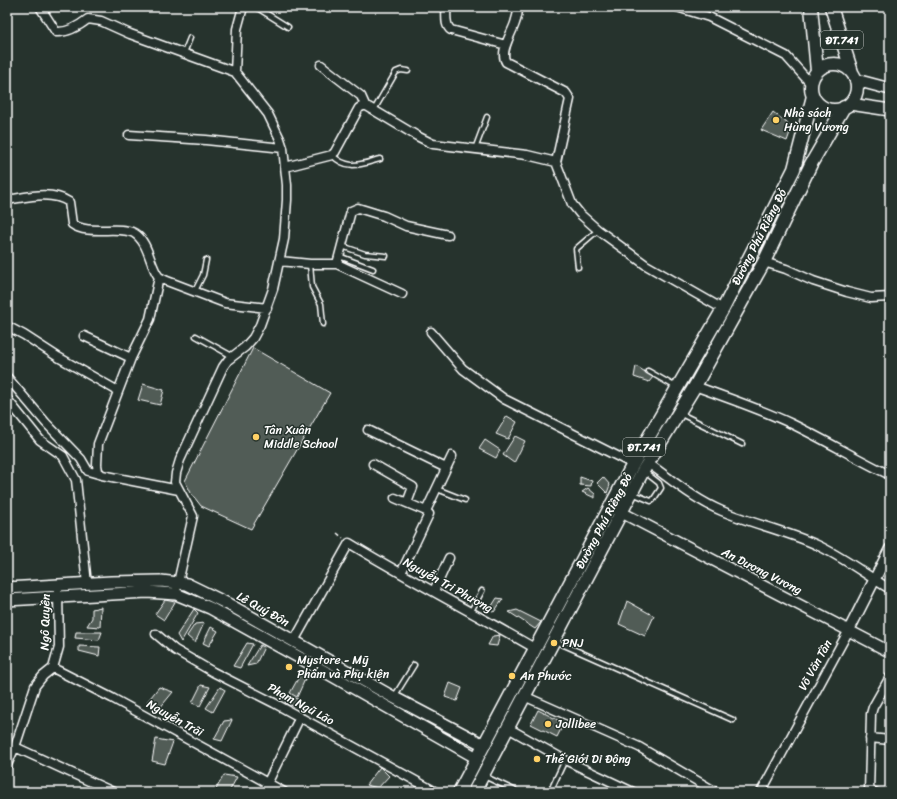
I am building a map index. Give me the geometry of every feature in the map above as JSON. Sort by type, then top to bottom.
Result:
[{"type":"main road","name":"ĐT.741","points":[[811,7],[817,71]]},
{"type":"main road","name":"ĐT.741","points":[[831,7],[854,76]]},
{"type":"main road","points":[[854,76],[856,93],[847,105],[839,109],[826,108],[816,101],[813,96],[811,84],[813,77],[817,71],[824,66],[831,64],[839,64],[846,67],[854,76],[890,89]]},
{"type":"main road","name":"Đường Phú Riềng Đỏ","points":[[474,792],[553,640],[616,510],[632,493],[642,466],[678,388],[724,309],[794,169],[813,96]]},
{"type":"main road","points":[[847,105],[890,110]]},
{"type":"main road","name":"Đường Phú Riềng Đỏ","points":[[459,792],[536,649],[616,510],[642,466],[695,386],[764,262],[811,164],[847,105]]},
{"type":"main road","name":"Lê Quý Đôn","points":[[7,588],[58,585],[178,582],[195,587],[393,697],[484,745]]},
{"type":"main road","name":"Lê Quý Đôn","points":[[7,600],[147,592],[176,594],[210,608],[477,758]]},
{"type":"main road","points":[[484,745],[495,751]]},
{"type":"main road","points":[[477,758],[485,770]]},
{"type":"street","points":[[40,7],[56,32],[63,33],[88,20],[101,21],[130,34],[235,72],[268,114],[283,148],[287,200],[284,239],[280,261],[267,308],[253,338],[245,347],[232,356],[223,367],[180,460],[176,473],[175,482],[193,516],[176,594]]},
{"type":"street","points":[[235,72],[237,29],[243,7]]},
{"type":"street","points":[[446,7],[447,24],[448,28],[451,30],[506,45]]},
{"type":"street","points":[[518,7],[515,23],[506,45],[504,56],[506,62],[566,93],[569,96],[570,99],[556,162],[572,204],[580,214],[598,230],[646,265],[724,309]]},
{"type":"street","points":[[677,7],[709,17],[786,56],[811,84]]},
{"type":"street","points":[[321,65],[362,96],[365,105],[433,144],[527,155],[556,162]]},
{"type":"street","points":[[285,167],[332,156],[336,152],[359,108],[365,105]]},
{"type":"street","points":[[129,136],[206,140],[283,148]]},
{"type":"street","points":[[7,200],[43,195],[54,196],[69,202],[72,224],[76,226],[94,230],[125,231],[134,234],[145,247],[159,276],[167,281],[225,303],[267,308]]},
{"type":"street","points":[[337,264],[351,211],[358,208],[384,216],[406,226],[448,235]]},
{"type":"street","points":[[280,261],[310,264],[337,264],[402,294]]},
{"type":"street","points":[[764,262],[786,269],[813,281],[847,292],[871,298],[890,297]]},
{"type":"street","points":[[102,475],[98,471],[97,465],[98,444],[131,358],[150,319],[159,276]]},
{"type":"street","points":[[7,326],[118,391]]},
{"type":"street","points":[[431,332],[464,369],[504,399],[642,466],[721,511],[789,533],[818,545],[850,563],[890,589]]},
{"type":"street","points":[[84,336],[131,358]]},
{"type":"street","points":[[7,377],[46,423],[81,459],[88,471],[179,490]]},
{"type":"street","points":[[695,386],[764,411],[890,475]]},
{"type":"street","points":[[7,399],[40,440],[63,456],[76,480],[87,584]]},
{"type":"street","points":[[368,430],[446,468]]},
{"type":"street","points":[[426,511],[452,456]]},
{"type":"street","points":[[373,464],[413,487],[407,503]]},
{"type":"street","points":[[395,498],[426,511],[429,516],[401,573]]},
{"type":"street","name":"An Dương Vương","points":[[616,510],[890,652]]},
{"type":"street","name":"Nguyễn Tri Phương","points":[[294,641],[349,543],[536,649]]},
{"type":"street","name":"Võ Văn Tần","points":[[761,792],[849,630],[890,549]]},
{"type":"street","points":[[434,591],[450,558]]},
{"type":"street","name":"Ngô Quyền","points":[[7,765],[15,747],[34,686],[53,668],[59,647],[58,585]]},
{"type":"street","name":"Phạm Ngũ Lão","points":[[156,634],[175,650],[213,672],[274,702],[436,792]]},
{"type":"street","name":"Nguyễn Trãi","points":[[53,668],[112,698],[284,792]]},
{"type":"street","points":[[869,790],[871,714],[873,707],[890,677]]},
{"type":"street","points":[[524,696],[639,747],[716,792]]},
{"type":"street","points":[[263,792],[300,717]]},
{"type":"street","points":[[508,728],[565,760],[633,792]]},
{"type":"street","points":[[870,738],[890,740]]},
{"type":"street","points":[[15,747],[113,792]]},
{"type":"lane","points":[[256,7],[288,27]]},
{"type":"lane","points":[[184,54],[190,38]]},
{"type":"lane","points":[[374,110],[396,72],[401,70],[408,71]]},
{"type":"lane","points":[[475,148],[487,117]]},
{"type":"lane","points":[[332,156],[338,161],[347,165],[360,165],[380,159]]},
{"type":"lane","points":[[578,267],[576,248],[598,230]]},
{"type":"lane","points":[[342,246],[365,254],[386,256]]},
{"type":"lane","points":[[339,256],[373,269]]},
{"type":"lane","points":[[195,292],[203,275],[206,260]]},
{"type":"lane","points":[[310,264],[312,287],[321,304],[323,324]]},
{"type":"lane","points":[[196,336],[232,356]]},
{"type":"lane","points":[[648,371],[678,388]]},
{"type":"lane","points":[[679,412],[742,444]]},
{"type":"lane","points":[[632,493],[651,501],[661,488],[660,483],[642,466]]},
{"type":"lane","points":[[437,489],[465,500]]},
{"type":"lane","points":[[471,611],[482,591]]},
{"type":"lane","points":[[553,640],[733,720]]},
{"type":"lane","points":[[393,697],[414,665]]},
{"type":"lane","points":[[550,792],[565,760]]},
{"type":"lane","points":[[485,770],[518,792]]},
{"type":"lane","points":[[869,790],[879,792]]},
{"type":"building","name":"Nhà sách Hùng Vương","points":[[773,112],[792,127],[787,141],[761,130]]},
{"type":"building","name":"Tân Xuân Middle School","points":[[253,348],[330,393],[251,529],[201,506],[191,493],[185,481]]},
{"type":"building","points":[[636,366],[653,377],[649,382],[634,377]]},
{"type":"building","points":[[143,384],[164,390],[160,405],[138,400]]},
{"type":"building","points":[[507,416],[517,422],[508,439],[496,434]]},
{"type":"building","points":[[515,436],[525,441],[514,463],[503,455]]},
{"type":"building","points":[[485,440],[500,450],[496,458],[479,449]]},
{"type":"building","points":[[580,477],[592,481],[591,486],[580,485]]},
{"type":"building","points":[[603,477],[610,485],[607,493],[597,483]]},
{"type":"building","points":[[588,488],[595,494],[595,498],[582,492]]},
{"type":"building","points":[[497,598],[503,599],[494,612],[490,609]]},
{"type":"building","points":[[165,600],[175,602],[164,620],[155,614]]},
{"type":"building","points":[[627,601],[654,616],[645,636],[619,624]]},
{"type":"building","points":[[101,607],[100,627],[87,626],[92,618],[92,609]]},
{"type":"building","points":[[194,609],[198,613],[181,642],[177,635]]},
{"type":"building","points":[[517,610],[541,622],[535,629],[509,612]]},
{"type":"building","points":[[204,623],[195,643],[187,636],[195,624]]},
{"type":"building","points":[[211,627],[218,631],[209,646],[203,643]]},
{"type":"building","points":[[76,632],[102,632],[99,640],[75,638]]},
{"type":"building","points":[[500,635],[497,646],[488,645],[493,636]]},
{"type":"building","points":[[247,643],[253,644],[240,668],[233,666]]},
{"type":"building","points":[[260,645],[264,647],[256,664],[247,666]]},
{"type":"building","points":[[79,646],[100,647],[99,656],[79,651]]},
{"type":"building","points":[[301,673],[307,675],[297,697],[290,693]]},
{"type":"building","points":[[450,683],[462,688],[457,701],[445,697]]},
{"type":"building","points":[[201,685],[210,687],[200,706],[192,703]]},
{"type":"building","points":[[159,687],[173,692],[159,709],[147,702]]},
{"type":"building","points":[[220,687],[225,690],[213,712],[206,708]]},
{"type":"building","points":[[287,695],[300,700],[293,706],[285,703]]},
{"type":"building","name":"Jollibee","points":[[538,710],[564,723],[557,737],[531,724]]},
{"type":"building","points":[[232,720],[222,741],[214,739],[224,721]]},
{"type":"building","points":[[156,739],[173,742],[165,764],[152,761]]},
{"type":"building","points":[[380,767],[389,776],[378,788],[366,785]]},
{"type":"building","points":[[224,775],[237,777],[229,792],[221,792],[216,789]]},
{"type":"building","points":[[505,787],[514,792],[502,792]]},
{"type":"place","name":"Nhà sách Hùng Vương","points":[[776,120]]},
{"type":"place","name":"Tân Xuân Middle School","points":[[256,437]]},
{"type":"place","name":"PNJ","points":[[554,643]]},
{"type":"place","name":"Mystore - Mỹ Phẩm và Phụ kiện","points":[[289,667]]},
{"type":"place","name":"An Phước","points":[[512,676]]},
{"type":"place","name":"Jollibee","points":[[548,724]]},
{"type":"place","name":"Thế Giới Di Động","points":[[537,759]]}]
